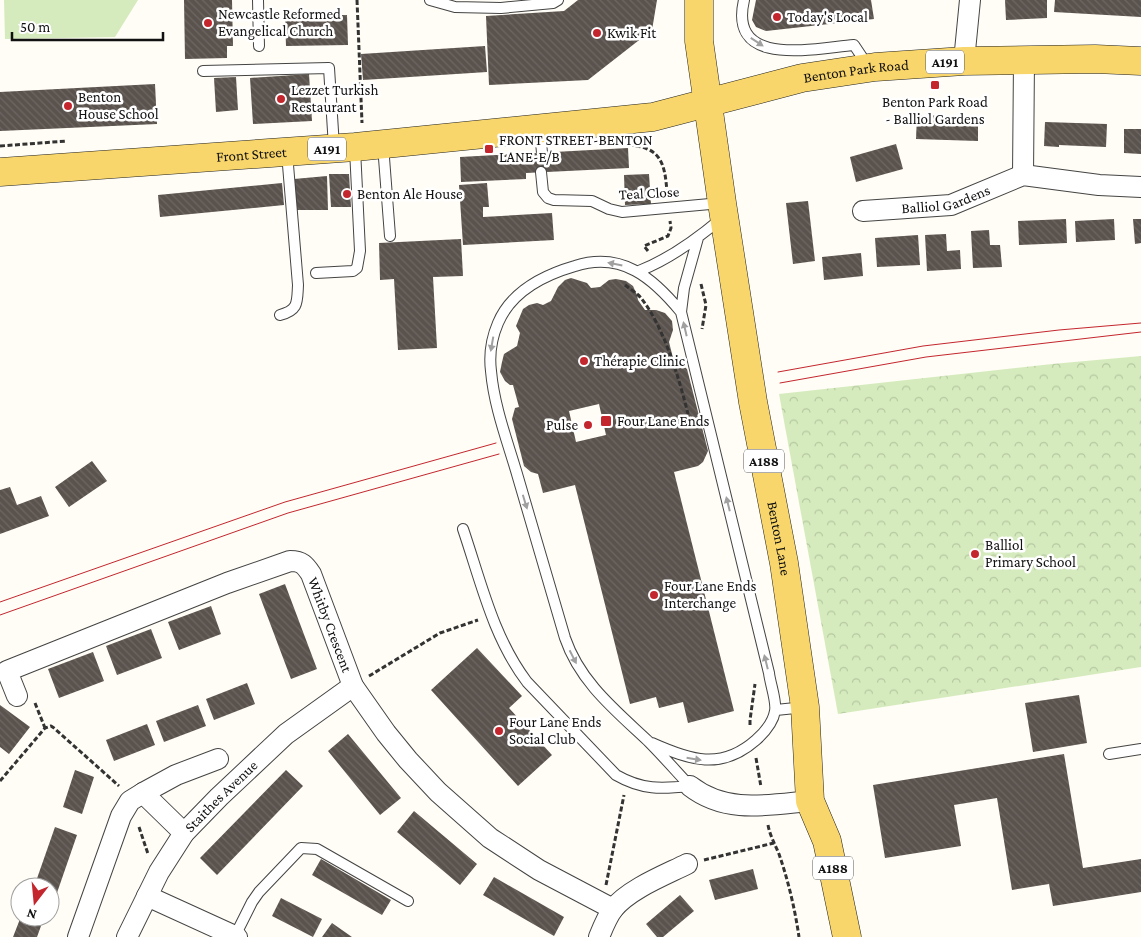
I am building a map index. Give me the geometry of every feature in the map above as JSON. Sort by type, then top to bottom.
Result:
[{"type":"main road","name":"Benton Lane","points":[[699,0],[699,42],[707,104],[753,402],[784,563],[805,707],[810,801],[827,841],[847,937]]},
{"type":"main road","name":"Benton Park Road","points":[[707,104],[802,78],[869,68],[964,61],[1096,59],[1141,61]]},
{"type":"main road","name":"Front Street","points":[[0,172],[359,146],[541,142],[654,118],[707,104]]},
{"type":"street","points":[[964,61],[970,0]]},
{"type":"street","points":[[1024,60],[1023,174],[1099,185],[1141,188]]},
{"type":"street","name":"Balliol Gardens","points":[[863,211],[950,205],[1023,174]]},
{"type":"street","name":"Whitby Crescent","points":[[17,696],[7,671],[227,583],[290,561],[298,561],[305,564],[311,574],[353,686],[386,733],[408,760],[465,818],[512,854],[613,909]]},
{"type":"street","name":"Staithes Avenue","points":[[127,937],[159,872],[184,833],[286,734],[353,686]]},
{"type":"street","points":[[78,937],[120,816],[136,797],[176,775],[218,759]]},
{"type":"street","points":[[690,786],[707,798],[743,805],[764,806],[810,801]]},
{"type":"street","points":[[136,797],[184,833]]},
{"type":"street","points":[[599,937],[613,909],[620,902],[687,864]]},
{"type":"street","points":[[147,896],[236,937]]},
{"type":"lane","points":[[258,0],[259,46]]},
{"type":"lane","points":[[430,0],[455,7],[501,8],[553,3],[558,0]]},
{"type":"lane","points":[[744,0],[741,20],[745,32],[756,44],[787,50],[854,45],[869,68]]},
{"type":"lane","points":[[203,71],[329,68],[359,146],[390,236]]},
{"type":"lane","points":[[316,273],[354,271],[357,268],[360,251],[359,146]]},
{"type":"lane","points":[[280,315],[291,312],[296,306],[298,285],[287,152]]},
{"type":"lane","name":"Teal Close","points":[[541,172],[543,192],[548,198],[559,201],[592,201],[615,211],[723,210]]},
{"type":"lane","points":[[639,271],[659,263],[698,238],[723,210]]},
{"type":"lane","points":[[648,742],[686,758],[710,761],[731,755],[753,742],[767,728],[776,710],[682,312],[684,288],[698,238]]},
{"type":"lane","points":[[682,312],[660,288],[639,271],[606,262],[579,264],[556,273],[528,288],[507,306],[498,324],[492,346],[491,371],[502,426],[569,650],[574,661],[593,687],[628,725],[648,742],[690,786]]},
{"type":"lane","points":[[464,528],[491,616],[511,658],[527,682],[608,768],[627,782],[652,788],[690,786]]},
{"type":"lane","points":[[776,710],[805,707]]},
{"type":"lane","points":[[1110,754],[1141,749]]},
{"type":"lane","points":[[236,937],[252,902],[259,892],[301,848],[317,848],[408,901]]},
{"type":"path","points":[[357,0],[359,146]]},
{"type":"path","points":[[626,285],[640,297],[656,324],[678,374],[690,419]]},
{"type":"path","points":[[353,686],[440,633],[491,616]]},
{"type":"path","points":[[755,676],[756,683],[750,720],[764,806],[771,837],[783,867],[800,937]]},
{"type":"path","points":[[0,782],[45,728],[51,726],[120,786],[136,797],[146,850],[159,872]]},
{"type":"path","points":[[613,909],[606,887],[627,782]]},
{"type":"path","points":[[687,864],[774,843]]},
{"type":"green space","points":[[4,0],[138,0],[115,37],[5,39]]},
{"type":"green space","name":"Balliol Primary School","points":[[1141,356],[1141,667],[838,714],[779,394]]},
{"type":"building","name":"Newcastle Reformed Evangelical Church","points":[[184,0],[232,0],[233,46],[227,46],[227,58],[185,59]]},
{"type":"building","points":[[578,0],[657,0],[652,30],[588,80],[489,85],[486,16],[564,11]]},
{"type":"building","points":[[756,0],[871,0],[874,19],[766,31],[756,27],[752,20]]},
{"type":"building","points":[[1005,0],[1047,0],[1047,18],[1006,20]]},
{"type":"building","points":[[1055,0],[1141,0],[1141,17],[1054,12]]},
{"type":"building","points":[[347,15],[348,45],[286,46],[285,16]]},
{"type":"building","points":[[485,46],[487,72],[363,80],[361,54]]},
{"type":"building","name":"Lezzet Turkish Restaurant","points":[[309,74],[312,121],[253,124],[250,78]]},
{"type":"building","points":[[236,77],[238,110],[216,112],[214,78]]},
{"type":"building","points":[[155,84],[157,124],[0,131],[0,92]]},
{"type":"building","points":[[917,115],[978,117],[978,141],[916,139]]},
{"type":"building","points":[[1045,122],[1107,124],[1106,147],[1044,146]]},
{"type":"building","points":[[1124,129],[1141,129],[1141,154],[1124,153]]},
{"type":"building","points":[[896,144],[903,169],[856,182],[850,157]]},
{"type":"building","points":[[628,148],[629,168],[526,173],[526,179],[461,182],[460,157]]},
{"type":"building","points":[[329,174],[349,174],[351,207],[331,207]]},
{"type":"building","points":[[649,174],[651,204],[625,205],[624,175]]},
{"type":"building","points":[[327,176],[328,210],[296,210],[294,179]]},
{"type":"building","points":[[282,183],[284,205],[160,217],[158,195]]},
{"type":"building","points":[[487,183],[489,207],[483,207],[483,217],[552,213],[554,240],[463,245],[459,185]]},
{"type":"building","points":[[808,201],[815,261],[793,264],[786,203]]},
{"type":"building","points":[[1066,219],[1067,243],[1019,245],[1018,221]]},
{"type":"building","points":[[1114,219],[1115,240],[1076,242],[1075,221]]},
{"type":"building","points":[[1133,219],[1141,219],[1141,243],[1135,244]]},
{"type":"building","points":[[989,230],[990,245],[1000,245],[1002,267],[973,268],[971,231]]},
{"type":"building","points":[[946,234],[947,251],[960,250],[961,269],[927,271],[925,235]]},
{"type":"building","points":[[918,235],[920,265],[877,267],[875,238]]},
{"type":"building","points":[[461,239],[463,276],[433,277],[437,348],[398,350],[394,279],[380,280],[379,243]]},
{"type":"building","points":[[861,253],[863,276],[824,280],[822,257]]},
{"type":"building","name":"Four Lane Ends Interchange","points":[[571,278],[587,283],[591,288],[600,287],[609,280],[626,281],[633,286],[638,300],[645,310],[656,310],[665,313],[672,321],[673,330],[669,342],[674,362],[681,364],[687,369],[708,451],[703,462],[698,466],[674,472],[734,711],[688,723],[683,702],[659,708],[656,697],[630,704],[575,485],[543,493],[538,474],[531,472],[524,466],[512,419],[515,408],[519,407],[513,385],[505,381],[500,372],[502,362],[504,354],[517,346],[520,333],[516,326],[523,309],[529,305],[537,303],[543,305],[551,301],[558,287],[565,280]],"holes":[[[599,404],[606,435],[576,442],[569,411]]]},
{"type":"building","points":[[92,461],[107,481],[69,507],[55,487]]},
{"type":"building","points":[[10,487],[17,505],[41,496],[49,516],[0,534],[0,490]]},
{"type":"building","points":[[285,584],[317,669],[291,679],[259,594]]},
{"type":"building","points":[[211,606],[221,634],[179,650],[168,622]]},
{"type":"building","points":[[151,629],[162,658],[117,675],[106,646]]},
{"type":"building","name":"Four Lane Ends Social Club","points":[[477,648],[522,696],[509,708],[552,755],[518,786],[431,690]]},
{"type":"building","points":[[93,652],[104,681],[59,698],[48,669]]},
{"type":"building","points":[[247,683],[255,704],[214,720],[206,699]]},
{"type":"building","points":[[1079,695],[1087,743],[1033,752],[1025,703]]},
{"type":"building","points":[[0,705],[30,727],[9,754],[0,747]]},
{"type":"building","points":[[198,705],[206,726],[164,742],[156,721]]},
{"type":"building","points":[[147,724],[155,745],[114,761],[106,740]]},
{"type":"building","points":[[348,734],[401,798],[380,815],[328,751]]},
{"type":"building","points":[[1064,754],[1083,868],[1141,859],[1141,892],[1053,906],[1049,884],[1012,890],[997,798],[954,805],[961,846],[885,858],[873,785]]},
{"type":"building","points":[[75,770],[94,777],[82,814],[63,807]]},
{"type":"building","points":[[286,770],[303,786],[217,875],[200,858]]},
{"type":"building","points":[[414,811],[477,864],[460,885],[397,832]]},
{"type":"building","points":[[55,827],[77,835],[60,884],[60,877],[38,877]]},
{"type":"building","points":[[321,859],[391,900],[382,915],[312,875]]},
{"type":"building","points":[[753,869],[758,889],[715,900],[709,880]]},
{"type":"building","points":[[494,877],[564,917],[554,936],[483,895]]},
{"type":"building","points":[[680,895],[694,911],[663,937],[657,937],[646,924]]},
{"type":"building","points":[[281,898],[322,919],[313,937],[272,916]]},
{"type":"building","points":[[332,923],[352,937],[322,937]]},
{"type":"building","points":[[17,927],[41,927],[37,937],[13,937]]},
{"type":"tram line","points":[[778,372],[923,346],[1059,330],[1141,323]]},
{"type":"tram line","points":[[780,383],[926,357],[1141,332]]},
{"type":"tram line","points":[[0,602],[285,502],[496,443]]},
{"type":"tram line","points":[[0,615],[288,513],[499,454]]},
{"type":"place","name":"Today's Local","points":[[777,17]]},
{"type":"place","name":"Newcastle Reformed Evangelical Church","points":[[208,23]]},
{"type":"place","name":"Kwik Fit","points":[[597,33]]},
{"type":"place","name":"Benton Park Road - Balliol Gardens","points":[[935,85]]},
{"type":"place","name":"Lezzet Turkish Restaurant","points":[[281,99]]},
{"type":"place","name":"Benton House School","points":[[68,106]]},
{"type":"place","name":"FRONT STREET-BENTON LANE-E/B","points":[[489,149]]},
{"type":"place","name":"Benton Ale House","points":[[347,194]]},
{"type":"place","name":"Thérapie Clinic","points":[[584,361]]},
{"type":"place","name":"Four Lane Ends","points":[[606,421]]},
{"type":"place","name":"Pulse","points":[[588,425]]},
{"type":"place","name":"Balliol Primary School","points":[[975,554]]},
{"type":"place","name":"Four Lane Ends Interchange","points":[[654,595]]},
{"type":"place","name":"Four Lane Ends Social Club","points":[[499,731]]}]
